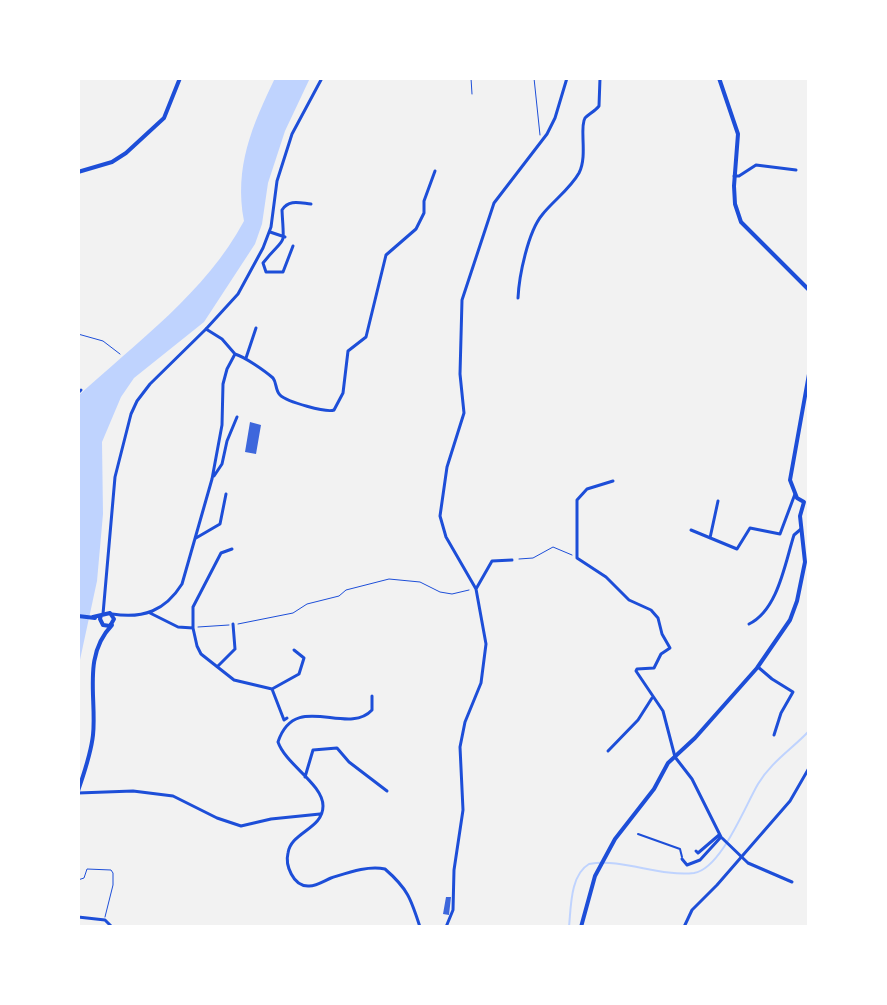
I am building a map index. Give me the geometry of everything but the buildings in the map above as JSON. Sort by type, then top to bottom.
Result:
[{"type":"main road","points":[[78,172],[112,162],[164,118],[180,78]]},
{"type":"main road","points":[[719,78],[738,134],[734,176],[735,204],[741,222],[809,290]]},
{"type":"main road","points":[[581,927],[604,857],[654,789],[668,763],[758,667],[786,627],[797,601],[806,552],[800,516],[806,503],[795,494],[790,480],[809,374]]},
{"type":"main road","points":[[78,616],[101,618],[111,614],[112,624],[103,634]]},
{"type":"main road","points":[[101,618],[105,626],[112,624]]},
{"type":"main road","points":[[78,792],[93,738],[91,673],[103,634],[101,618]]},
{"type":"street","points":[[101,618],[105,606],[115,477],[131,414],[150,384],[238,294],[269,232],[282,159],[322,78]]},
{"type":"street","points":[[446,927],[453,910],[454,870],[462,819],[460,747],[465,722],[481,683],[486,649],[476,589],[446,537],[440,516],[447,467],[465,406],[460,374],[462,300],[494,203],[539,147],[555,118],[567,78]]},
{"type":"street","points":[[518,298],[526,255],[537,222],[574,180],[583,162],[583,124],[586,117],[599,106],[600,78]]},
{"type":"street","points":[[734,176],[756,165],[796,170]]},
{"type":"street","points":[[206,329],[222,339],[235,354],[246,358],[274,379],[276,389],[284,398],[325,412],[334,410],[343,393],[348,351],[366,337],[386,255],[416,229],[424,213],[424,201],[435,171]]},
{"type":"street","points":[[293,246],[283,272],[266,272],[263,263],[285,237],[284,206],[289,203],[311,204]]},
{"type":"street","points":[[269,232],[285,237]]},
{"type":"street","points":[[246,358],[256,328]]},
{"type":"street","points":[[105,606],[111,614],[150,613],[174,597],[182,584],[212,479],[222,425],[223,384],[235,354]]},
{"type":"street","points":[[212,479],[222,464],[237,417]]},
{"type":"street","points":[[613,481],[587,489],[577,500],[577,558],[606,577],[629,600],[651,610],[658,618],[670,648],[661,654],[652,669],[636,671],[663,711],[675,757],[692,779],[720,836],[739,857],[792,882]]},
{"type":"street","points":[[196,538],[220,524],[226,494]]},
{"type":"street","points":[[691,530],[737,549],[750,528],[780,534],[795,494]]},
{"type":"street","points":[[710,538],[718,501]]},
{"type":"street","points":[[749,624],[758,619],[773,599],[794,535],[801,529]]},
{"type":"street","points":[[232,549],[221,553],[193,607],[193,628],[201,654],[234,680],[272,689],[299,674],[304,658],[294,650]]},
{"type":"street","points":[[476,589],[492,561],[512,560]]},
{"type":"street","points":[[150,613],[178,627],[193,628]]},
{"type":"street","points":[[112,624],[126,616]]},
{"type":"street","points":[[218,666],[235,649],[233,624]]},
{"type":"street","points":[[758,667],[793,692],[781,713],[774,735]]},
{"type":"street","points":[[272,689],[284,720],[287,718]]},
{"type":"street","points":[[372,696],[372,710],[364,717],[326,718],[308,714],[301,716],[281,734],[278,742],[286,758],[320,796],[323,810],[317,821],[298,836],[288,851],[289,868],[299,883],[309,887],[347,873],[377,867],[385,869],[398,880],[412,900],[420,927]]},
{"type":"street","points":[[608,751],[638,720],[652,698]]},
{"type":"street","points":[[305,777],[313,750],[337,748],[349,762],[387,791]]},
{"type":"street","points":[[684,927],[686,919],[790,801],[809,768]]},
{"type":"street","points":[[78,792],[133,791],[173,796],[241,826],[271,819],[320,814]]},
{"type":"street","points":[[638,834],[680,849],[687,865],[700,860],[720,836]]},
{"type":"street","points":[[696,851],[698,853],[707,848],[720,836]]},
{"type":"street","points":[[78,917],[105,920],[112,927]]},
{"type":"lane","points":[[78,880],[84,878],[87,869],[111,870],[105,920]]},
{"type":"path","points":[[471,78],[472,94]]},
{"type":"path","points":[[534,78],[541,129],[539,147]]},
{"type":"path","points":[[78,334],[103,341],[120,354]]},
{"type":"path","points":[[512,560],[533,558],[553,547],[577,558]]},
{"type":"path","points":[[193,628],[293,613],[307,604],[339,596],[346,590],[389,579],[420,582],[452,594],[476,589]]},
{"type":"water","points":[[275,78],[310,78],[285,131],[268,183],[262,224],[255,244],[204,322],[134,378],[121,397],[102,442],[103,514],[97,581],[78,669],[78,396],[169,315],[228,247],[244,221],[241,183],[247,147]]},
{"type":"waterway","points":[[569,927],[575,884],[589,864],[615,863],[681,874],[704,869],[723,849],[763,776],[809,731]]}]
